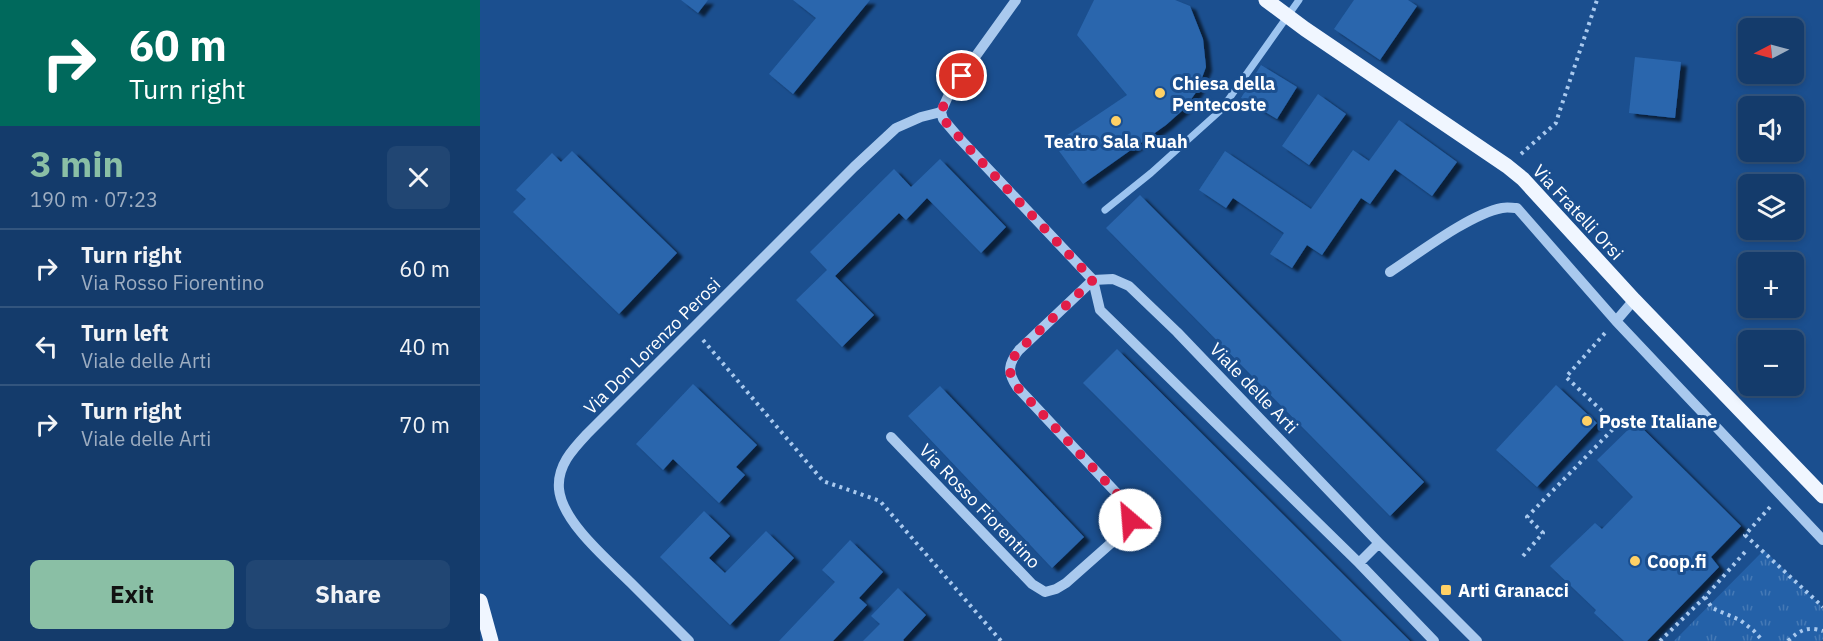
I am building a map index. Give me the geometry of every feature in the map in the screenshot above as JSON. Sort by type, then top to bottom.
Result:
[{"type":"main road","name":"Via Fratelli Orsi","points":[[1266,0],[1523,179],[1634,300],[1823,496]]},
{"type":"main road","points":[[480,601],[491,641]]},
{"type":"street","points":[[1017,0],[950,92],[941,112],[943,119],[1093,280],[1100,310],[1359,563],[1434,641]]},
{"type":"street","name":"Via Don Lorenzo Perosi","points":[[689,641],[591,543],[570,516],[562,501],[559,488],[564,461],[574,448],[693,328],[896,128],[921,117],[941,112]]},
{"type":"street","points":[[1390,272],[1447,234],[1481,216],[1502,208],[1516,208],[1616,321],[1823,540]]},
{"type":"street","name":"Viale delle Arti","points":[[1093,280],[1113,279],[1129,286],[1177,332],[1379,543],[1477,641]]},
{"type":"street","name":"Via Rosso Fiorentino","points":[[891,437],[1032,584],[1046,592],[1066,583],[1127,529],[1130,520],[1129,509],[1017,387],[1011,378],[1010,368],[1019,350],[1093,280]]},
{"type":"street","points":[[1616,321],[1634,300]]},
{"type":"street","points":[[1359,563],[1379,543]]},
{"type":"path","points":[[1507,166],[1556,123],[1597,0]]},
{"type":"path","points":[[1523,556],[1543,533],[1527,517],[1617,425],[1566,377],[1616,321]]},
{"type":"path","points":[[693,328],[823,481],[880,501],[1001,641]]},
{"type":"path","points":[[1780,495],[1745,535],[1823,607]]},
{"type":"path","points":[[1660,641],[1705,597],[1744,552]]},
{"type":"path","points":[[1705,597],[1712,608],[1740,620],[1763,641]]},
{"type":"path","points":[[1788,641],[1799,630],[1814,628],[1823,630]]},
{"type":"green space","points":[[1764,550],[1823,608],[1823,639],[1821,641],[1674,641]]},
{"type":"building","points":[[681,0],[708,0],[698,13]]},
{"type":"building","points":[[793,0],[870,0],[793,94],[769,74],[816,18]]},
{"type":"building","name":"Chiesa della Pentecoste","points":[[1094,0],[1175,0],[1190,6],[1203,39],[1206,67],[1197,91],[1184,109],[1166,125],[1083,184],[1054,144],[1127,95],[1077,35]]},
{"type":"building","points":[[1354,0],[1408,0],[1417,6],[1380,60],[1334,29]]},
{"type":"building","points":[[1635,57],[1681,62],[1675,118],[1629,113]]},
{"type":"building","points":[[1261,65],[1297,87],[1277,119],[1241,98]]},
{"type":"building","points":[[1318,94],[1346,114],[1309,165],[1282,146]]},
{"type":"building","points":[[1399,120],[1457,162],[1432,196],[1395,169],[1370,204],[1361,198],[1322,255],[1307,245],[1292,268],[1270,254],[1284,233],[1233,198],[1226,208],[1199,190],[1225,151],[1311,209],[1353,150],[1369,161]]},
{"type":"building","points":[[572,151],[677,253],[619,314],[513,212],[526,199],[516,190],[552,153],[561,162]]},
{"type":"building","points":[[940,159],[1006,227],[981,253],[927,198],[906,220],[899,213],[835,276],[874,315],[842,347],[796,300],[827,270],[810,252],[894,169],[911,187]]},
{"type":"building","points":[[1140,195],[1424,482],[1390,516],[1106,228]]},
{"type":"building","points":[[1117,349],[1410,641],[1342,641],[1083,383]]},
{"type":"building","points":[[693,384],[757,445],[736,467],[745,475],[719,503],[673,459],[663,470],[636,444]]},
{"type":"building","points":[[1556,385],[1597,423],[1537,487],[1496,450]]},
{"type":"building","points":[[940,386],[1084,537],[1052,568],[908,416]]},
{"type":"building","name":"Coop.fi","points":[[1636,422],[1741,526],[1711,557],[1719,567],[1647,641],[1624,641],[1594,613],[1596,610],[1550,566],[1595,523],[1602,529],[1633,497],[1597,460]]},
{"type":"building","points":[[704,511],[730,536],[709,558],[725,573],[766,531],[794,558],[730,625],[660,557]]},
{"type":"building","points":[[850,540],[883,572],[859,598],[867,605],[833,641],[779,641],[835,582],[822,570]]},
{"type":"building","points":[[898,588],[926,615],[904,641],[863,641],[880,624],[871,616]]},
{"type":"waterway","points":[[1105,210],[1151,173],[1221,110],[1299,0]]},
{"type":"place","name":"Chiesa della Pentecoste","points":[[1160,93]]},
{"type":"place","name":"Teatro Sala Ruah","points":[[1116,121]]},
{"type":"place","name":"Poste Italiane","points":[[1587,421]]},
{"type":"place","name":"Coop.fi","points":[[1635,561]]},
{"type":"place","name":"Arti Granacci","points":[[1446,590]]},
{"type":"route","points":[[962,76],[945,100],[941,112],[943,119],[1093,280],[1019,350],[1010,368],[1011,378],[1124,501],[1129,509],[1130,520]]}]
